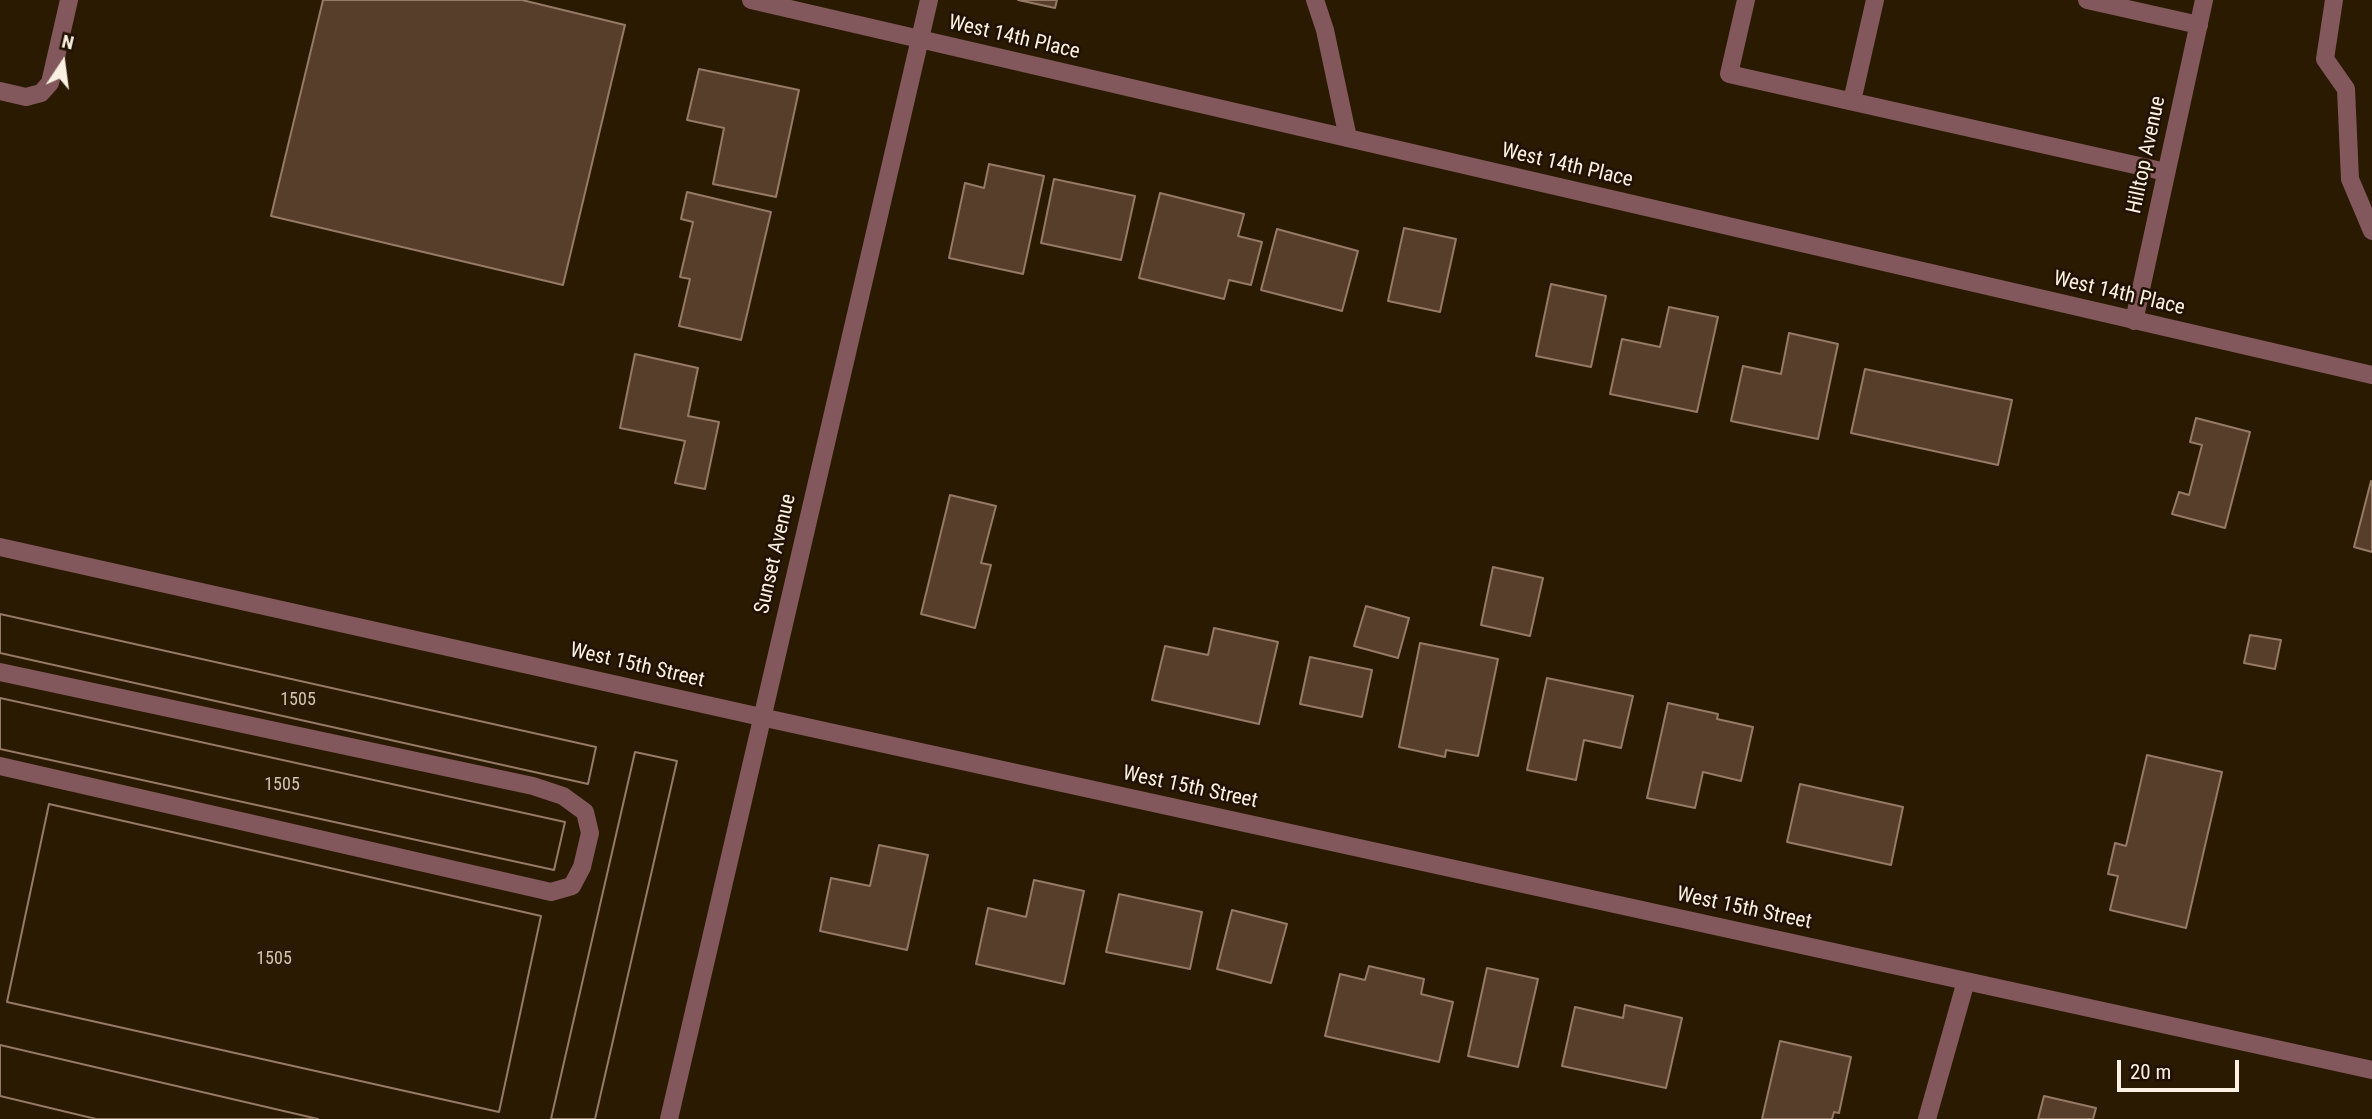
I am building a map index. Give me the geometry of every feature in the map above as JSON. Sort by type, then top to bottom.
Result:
[{"type":"street","points":[[0,91],[26,97],[41,93],[50,83],[69,0]]},
{"type":"street","name":"West 14th Place","points":[[751,0],[2372,375]]},
{"type":"street","name":"Sunset Avenue","points":[[669,1119],[929,0]]},
{"type":"street","points":[[1315,0],[1325,30],[1348,138]]},
{"type":"street","points":[[1746,0],[1729,74],[2166,172]]},
{"type":"street","points":[[1852,101],[1875,0]]},
{"type":"street","points":[[2087,0],[2199,25]]},
{"type":"street","name":"Hilltop Avenue","points":[[2134,320],[2204,0]]},
{"type":"street","points":[[2334,0],[2325,59],[2346,89],[2350,179],[2372,232]]},
{"type":"street","name":"West 15th Street","points":[[0,547],[761,717],[2372,1070]]},
{"type":"street","points":[[0,672],[533,786],[563,796],[585,812],[590,833],[582,867],[572,886],[551,892],[0,766]]},
{"type":"street","points":[[1927,1119],[1966,981]]},
{"type":"building","points":[[323,0],[522,0],[625,25],[563,285],[271,216]]},
{"type":"building","points":[[1018,0],[1057,0],[1055,8]]},
{"type":"building","points":[[699,69],[799,90],[776,197],[713,184],[724,128],[687,120]]},
{"type":"building","points":[[989,164],[1044,176],[1023,274],[949,258],[965,183],[984,188]]},
{"type":"building","points":[[1054,179],[1135,196],[1121,260],[1041,243]]},
{"type":"building","points":[[687,192],[771,212],[741,340],[679,326],[690,279],[680,277],[693,222],[681,219]]},
{"type":"building","points":[[1160,193],[1244,214],[1238,236],[1262,242],[1251,285],[1229,280],[1224,299],[1139,278]]},
{"type":"building","points":[[1404,228],[1456,239],[1440,312],[1388,301]]},
{"type":"building","points":[[1277,229],[1358,251],[1342,311],[1261,290]]},
{"type":"building","points":[[1551,284],[1606,296],[1591,367],[1536,356]]},
{"type":"building","points":[[1669,307],[1718,317],[1697,412],[1610,394],[1622,339],[1660,347]]},
{"type":"building","points":[[1789,333],[1838,344],[1818,439],[1731,421],[1743,366],[1781,374]]},
{"type":"building","points":[[635,354],[698,368],[688,416],[719,422],[705,489],[675,483],[685,441],[620,428]]},
{"type":"building","points":[[1865,369],[2012,400],[1998,465],[1851,433]]},
{"type":"building","points":[[2196,418],[2250,432],[2225,528],[2172,514],[2179,492],[2189,495],[2202,445],[2190,442]]},
{"type":"building","points":[[2372,482],[2372,552],[2354,547]]},
{"type":"building","points":[[950,495],[996,506],[981,563],[991,565],[975,628],[921,614]]},
{"type":"building","points":[[1493,567],[1543,578],[1530,636],[1481,625]]},
{"type":"building","points":[[1366,606],[1409,618],[1398,658],[1354,646]]},
{"type":"building","points":[[0,614],[596,747],[588,784],[0,653]]},
{"type":"building","points":[[0,614],[596,747],[588,784],[0,653]]},
{"type":"building","points":[[1214,628],[1278,642],[1259,724],[1152,700],[1165,646],[1208,655]]},
{"type":"building","points":[[2250,635],[2281,640],[2275,669],[2244,663]]},
{"type":"building","points":[[1420,643],[1498,659],[1478,756],[1446,750],[1445,757],[1399,747]]},
{"type":"building","points":[[1310,657],[1372,670],[1362,717],[1300,704]]},
{"type":"building","points":[[1547,678],[1633,696],[1621,748],[1584,740],[1576,780],[1527,770]]},
{"type":"building","points":[[0,698],[565,822],[554,870],[0,749]]},
{"type":"building","points":[[0,698],[565,822],[554,870],[0,749]]},
{"type":"building","points":[[1668,703],[1718,714],[1717,719],[1753,727],[1741,781],[1703,772],[1695,808],[1647,798]]},
{"type":"building","points":[[635,752],[677,761],[595,1119],[551,1119]]},
{"type":"building","points":[[635,752],[677,761],[595,1119],[551,1119]]},
{"type":"building","points":[[2147,755],[2222,772],[2186,928],[2110,910],[2118,876],[2108,874],[2115,843],[2126,846]]},
{"type":"building","points":[[1800,784],[1903,807],[1891,865],[1787,842]]},
{"type":"building","points":[[49,804],[541,916],[499,1112],[7,1002]]},
{"type":"building","points":[[49,804],[541,916],[499,1112],[7,1002]]},
{"type":"building","points":[[879,845],[928,855],[907,950],[820,931],[831,878],[870,886]]},
{"type":"building","points":[[1034,880],[1084,891],[1064,984],[976,964],[988,908],[1026,917]]},
{"type":"building","points":[[1119,894],[1202,912],[1190,969],[1106,952]]},
{"type":"building","points":[[1232,910],[1287,924],[1271,983],[1217,969]]},
{"type":"building","points":[[1369,966],[1424,979],[1421,994],[1453,1002],[1439,1062],[1325,1036],[1340,974],[1365,980]]},
{"type":"building","points":[[1487,968],[1538,979],[1518,1067],[1468,1056]]},
{"type":"building","points":[[1625,1005],[1682,1018],[1666,1088],[1562,1066],[1575,1007],[1623,1018]]},
{"type":"building","points":[[1780,1041],[1851,1057],[1839,1113],[1834,1112],[1832,1119],[1762,1119]]},
{"type":"building","points":[[0,1045],[318,1119],[96,1119],[0,1096]]},
{"type":"building","points":[[0,1045],[318,1119],[96,1119],[0,1096]]},
{"type":"building","points":[[2044,1096],[2096,1108],[2093,1119],[2038,1119]]}]
